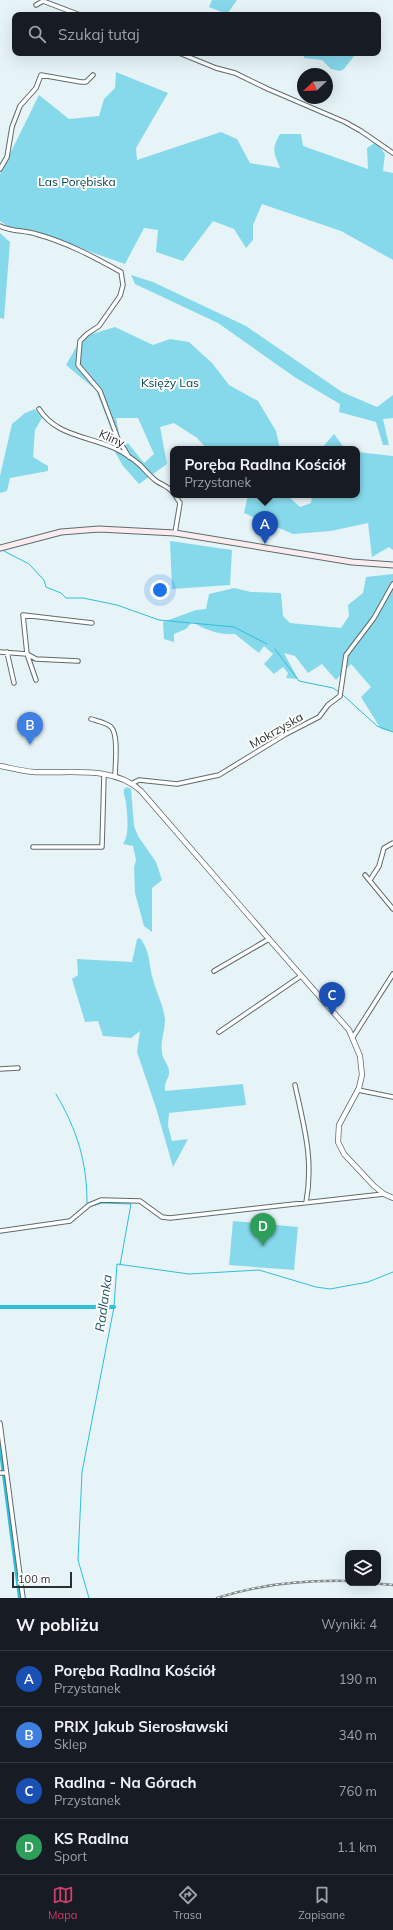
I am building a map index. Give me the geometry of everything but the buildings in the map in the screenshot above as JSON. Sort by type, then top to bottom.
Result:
[{"type":"main road","points":[[0,548],[48,534],[73,530],[99,529],[175,533],[352,562],[393,565]]},
{"type":"street","points":[[36,5],[43,1],[72,12]]},
{"type":"street","points":[[186,56],[216,68],[235,72],[268,89],[345,122],[361,131],[393,154]]},
{"type":"street","points":[[0,169],[7,158],[12,127],[20,106],[36,88],[42,75],[81,82],[86,82],[93,75]]},
{"type":"street","points":[[0,226],[11,231],[34,233],[64,243],[121,272],[123,285],[120,296],[99,326],[80,340],[78,365],[100,390],[118,439],[129,457]]},
{"type":"street","name":"Kliny","points":[[39,409],[50,423],[63,430],[114,448],[139,464],[156,481],[170,488]]},
{"type":"street","name":"Kliny","points":[[175,533],[180,503],[177,498]]},
{"type":"street","name":"Mokrzyska","points":[[133,783],[139,780],[177,784],[219,775],[286,734],[319,717],[328,705],[340,696],[346,655],[374,618],[393,584]]},
{"type":"street","points":[[36,680],[27,654],[22,615],[92,623]]},
{"type":"street","points":[[0,652],[27,654],[36,659],[78,661]]},
{"type":"street","points":[[7,652],[14,683]]},
{"type":"street","points":[[91,719],[110,726],[114,731],[116,750],[115,777]]},
{"type":"street","points":[[0,766],[34,772],[104,775],[133,783],[141,791],[301,976],[339,1017],[353,1037],[360,1056],[362,1070],[361,1082],[339,1125],[338,1142],[344,1154],[351,1162],[384,1194],[393,1198]]},
{"type":"street","points":[[33,847],[102,847],[104,775]]},
{"type":"street","points":[[370,880],[379,866],[384,848],[393,843]]},
{"type":"street","points":[[365,875],[393,909]]},
{"type":"street","points":[[214,971],[269,939]]},
{"type":"street","points":[[353,1037],[393,974]]},
{"type":"street","points":[[219,1032],[301,976]]},
{"type":"street","points":[[0,1069],[18,1068]]},
{"type":"street","points":[[295,1085],[305,1128],[310,1171],[306,1203]]},
{"type":"street","points":[[358,1090],[393,1097]]},
{"type":"street","points":[[0,1231],[70,1221],[89,1205],[101,1200],[140,1201],[162,1217],[170,1218],[384,1194]]},
{"type":"street","points":[[0,1423],[23,1598]]},
{"type":"street","points":[[0,1473],[6,1473]]},
{"type":"green space","points":[[212,0],[237,0],[228,12],[222,12],[209,7]]},
{"type":"green space","points":[[304,56],[354,56],[344,69],[340,71],[330,68],[322,60],[304,58]]},
{"type":"green space","name":"Las Porębiska","points":[[116,72],[168,93],[136,148],[137,160],[221,132],[237,139],[250,163],[280,168],[274,148],[280,134],[301,134],[303,146],[368,169],[367,148],[376,142],[385,154],[383,171],[393,173],[393,260],[341,231],[262,204],[253,225],[253,240],[246,248],[234,229],[213,221],[183,261],[156,252],[158,230],[144,228],[125,264],[36,233],[9,227],[0,221],[0,174],[39,95],[69,119],[99,116],[104,99],[115,88]]},
{"type":"green space","points":[[0,233],[10,242],[4,319],[0,318]]},
{"type":"green space","points":[[131,275],[153,282],[246,326],[342,392],[377,407],[393,395],[393,418],[383,419],[389,445],[383,445],[376,422],[339,412],[340,404],[296,378],[218,323],[135,284]]},
{"type":"green space","name":"Księży Las","points":[[115,327],[153,345],[170,339],[189,342],[212,363],[229,385],[258,401],[276,431],[279,446],[204,446],[197,438],[174,423],[160,427],[167,464],[139,484],[123,466],[115,452],[128,443],[144,463],[154,454],[138,418],[116,418],[119,433],[115,439],[96,390],[66,365],[82,337]]},
{"type":"green space","points":[[35,409],[42,418],[35,430],[33,457],[48,466],[48,471],[10,478],[7,491],[0,493],[0,476],[12,424],[25,413]]},
{"type":"green space","points":[[334,434],[343,446],[324,446]]},
{"type":"green space","points":[[360,452],[393,456],[393,550],[389,547],[372,557],[368,523],[331,531],[293,534],[244,513],[247,498],[290,498],[300,507],[311,503],[312,498],[360,498]]},
{"type":"green space","points":[[170,541],[232,550],[230,585],[172,589]]},
{"type":"green space","points":[[393,574],[393,732],[381,729],[361,697],[371,687],[351,664],[336,680],[322,664],[308,673],[295,656],[284,653],[298,679],[286,678],[288,673],[283,667],[274,674],[264,664],[273,654],[264,646],[259,653],[235,634],[223,634],[212,631],[192,622],[186,629],[174,634],[174,642],[164,639],[163,622],[196,610],[206,609],[209,594],[234,588],[251,592],[281,593],[283,616],[290,623],[341,628],[349,616],[348,605],[363,593],[366,577]]},
{"type":"green space","points":[[127,787],[131,789],[134,826],[138,836],[156,862],[162,880],[152,888],[152,932],[144,926],[135,893],[134,867],[136,860],[133,846],[123,844],[127,835],[124,789]]},
{"type":"green space","points":[[140,938],[148,953],[153,979],[162,1004],[165,1020],[162,1052],[169,1071],[165,1091],[243,1084],[246,1105],[169,1113],[168,1126],[172,1141],[188,1139],[173,1167],[156,1108],[137,1052],[140,1031],[131,1038],[103,1036],[98,1021],[85,1022],[72,979],[78,975],[77,959],[132,962],[137,939]]},
{"type":"green space","points":[[233,1221],[298,1227],[294,1270],[229,1265]]},
{"type":"waterway","points":[[4,551],[29,564],[44,580],[46,587],[61,593],[66,598],[83,598],[117,605],[159,620],[234,627],[267,644]]},
{"type":"waterway","points":[[275,649],[299,681],[333,688],[339,692]]},
{"type":"waterway","points":[[342,694],[377,726],[393,732]]},
{"type":"waterway","points":[[56,1094],[70,1120],[83,1160],[87,1188],[87,1203]]},
{"type":"waterway","points":[[92,1206],[102,1203],[131,1204],[120,1265]]},
{"type":"waterway","name":"Radlanka","points":[[89,1598],[78,1560],[82,1472],[114,1307],[117,1264],[189,1274],[259,1270],[316,1287],[330,1289],[368,1282],[393,1272]]},
{"type":"waterway","points":[[0,1307],[114,1307]]},
{"type":"waterway","points":[[0,1444],[20,1598]]},
{"type":"railway","points":[[217,1598],[265,1586],[298,1582],[345,1581]]},
{"type":"railway","points":[[381,1584],[393,1585]]},
{"type":"place","name":"Poręba Radlna Kościół","points":[[265,544]]},
{"type":"place","name":"PRIX Jakub Sierosławski","points":[[30,745]]},
{"type":"place","name":"Radlna - Na Górach","points":[[332,1015]]},
{"type":"place","name":"KS Radlna","points":[[263,1246]]}]
